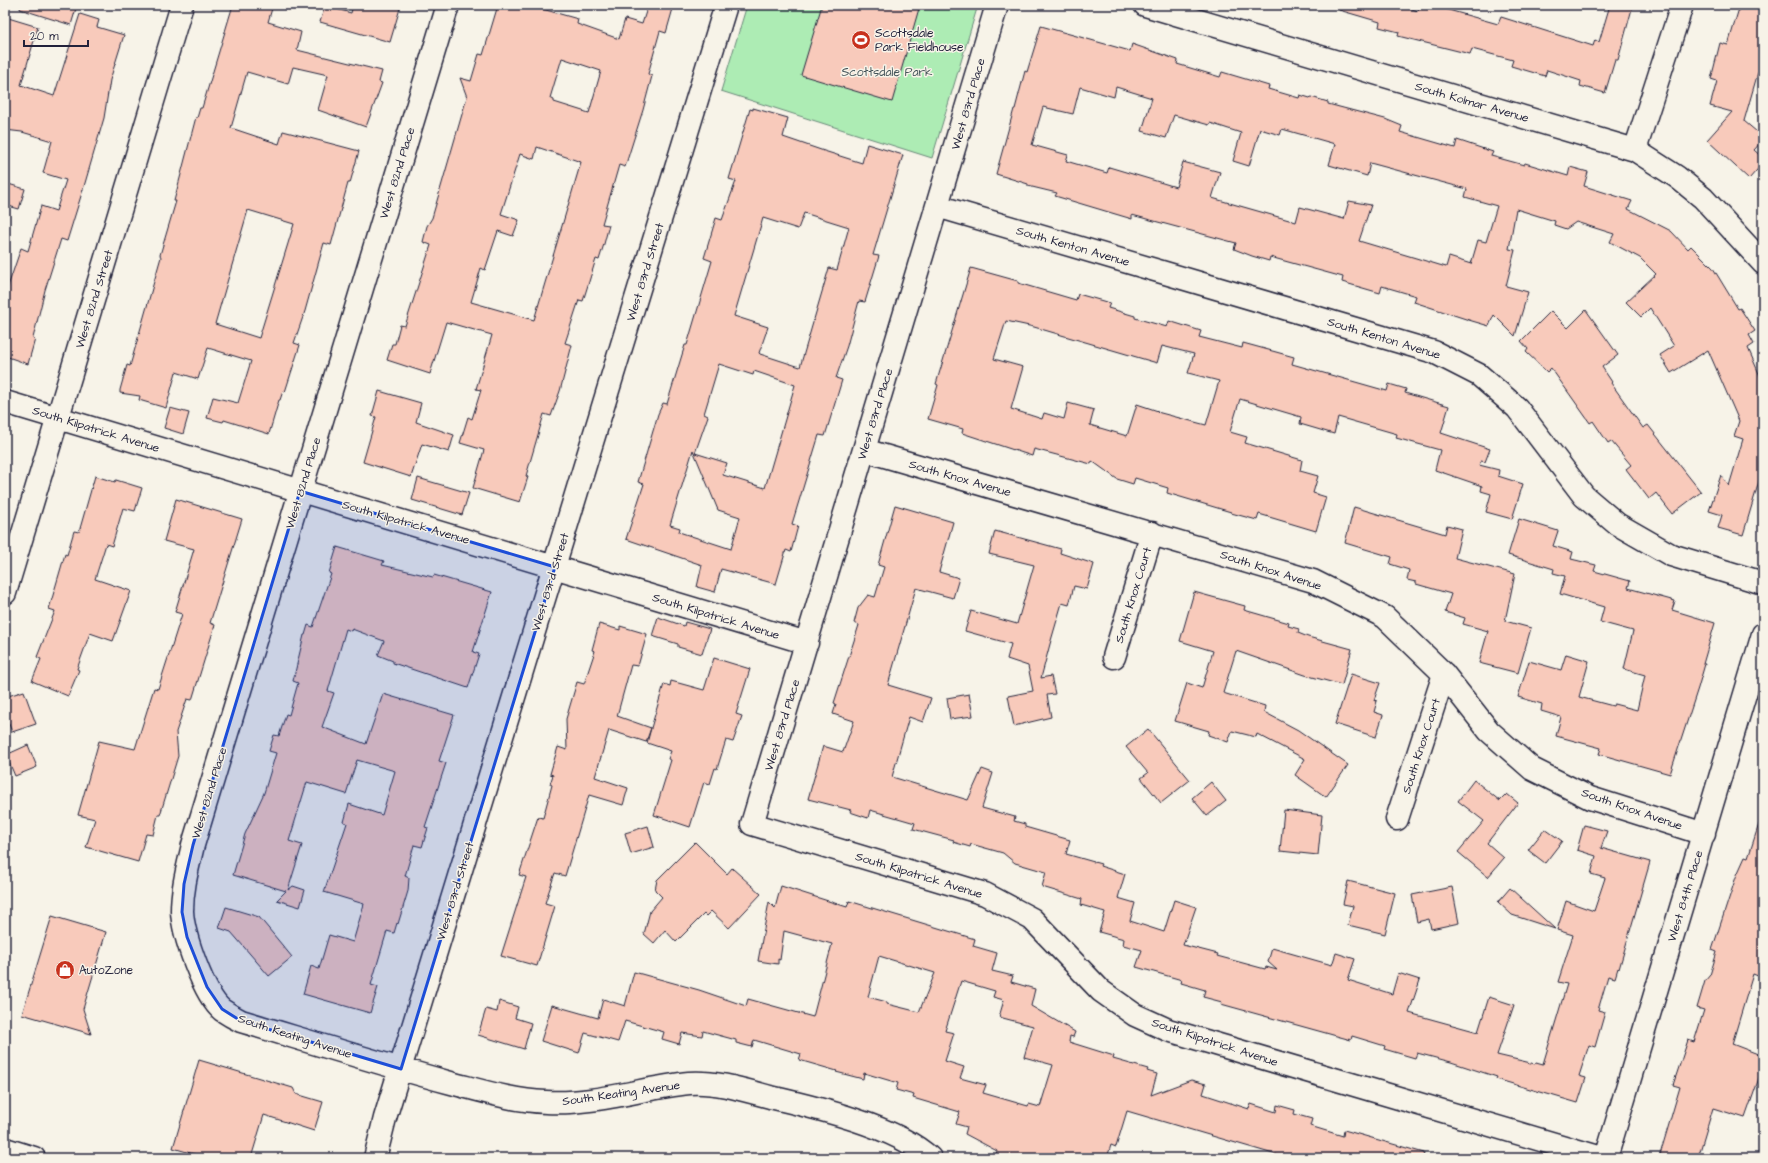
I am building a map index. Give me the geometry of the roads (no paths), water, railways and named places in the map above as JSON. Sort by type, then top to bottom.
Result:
[{"type":"street","name":"West 82nd Place","points":[[196,963],[187,938],[182,912],[184,884],[194,845],[448,5]]},
{"type":"street","name":"West 83rd Street","points":[[375,1158],[385,1118],[726,5]]},
{"type":"street","name":"West 83rd Place","points":[[752,824],[997,5]]},
{"type":"street","name":"South Kolmar Avenue","points":[[1145,5],[1635,150],[1677,177],[1703,198],[1763,263]]},
{"type":"street","points":[[1635,150],[1682,5]]},
{"type":"street","name":"West 82nd Street","points":[[5,593],[59,417],[178,6]]},
{"type":"street","name":"South Kenton Avenue","points":[[937,206],[1434,352],[1479,375],[1517,408],[1584,496],[1617,524],[1670,555],[1763,583]]},
{"type":"street","name":"South Kilpatrick Avenue","points":[[5,402],[807,643]]},
{"type":"street","name":"South Knox Avenue","points":[[864,450],[1313,581],[1385,617],[1444,674],[1489,731],[1532,769],[1590,798],[1704,834]]},
{"type":"street","name":"South Knox Court","points":[[1114,657],[1152,533]]},
{"type":"street","name":"West 84th Place","points":[[1606,1158],[1763,634]]},
{"type":"street","name":"South Knox Court","points":[[1397,819],[1444,674]]},
{"type":"street","name":"South Kilpatrick Avenue","points":[[752,824],[985,894],[1032,919],[1101,991],[1135,1015],[1168,1030],[1602,1158]]},
{"type":"street","name":"South Keating Avenue","points":[[196,963],[206,988],[222,1009],[241,1021],[401,1069],[504,1096],[546,1102],[585,1100],[690,1083],[728,1086],[850,1119],[893,1135],[930,1158]]},
{"type":"street","points":[[5,1149],[34,1158]]},
{"type":"place","name":"Scottsdale Park Fieldhouse","points":[[861,40]]},
{"type":"place","name":"AutoZone","points":[[65,970]]},
{"type":"park label","name":"Scottsdale Park","points":[[887,72]]}]
